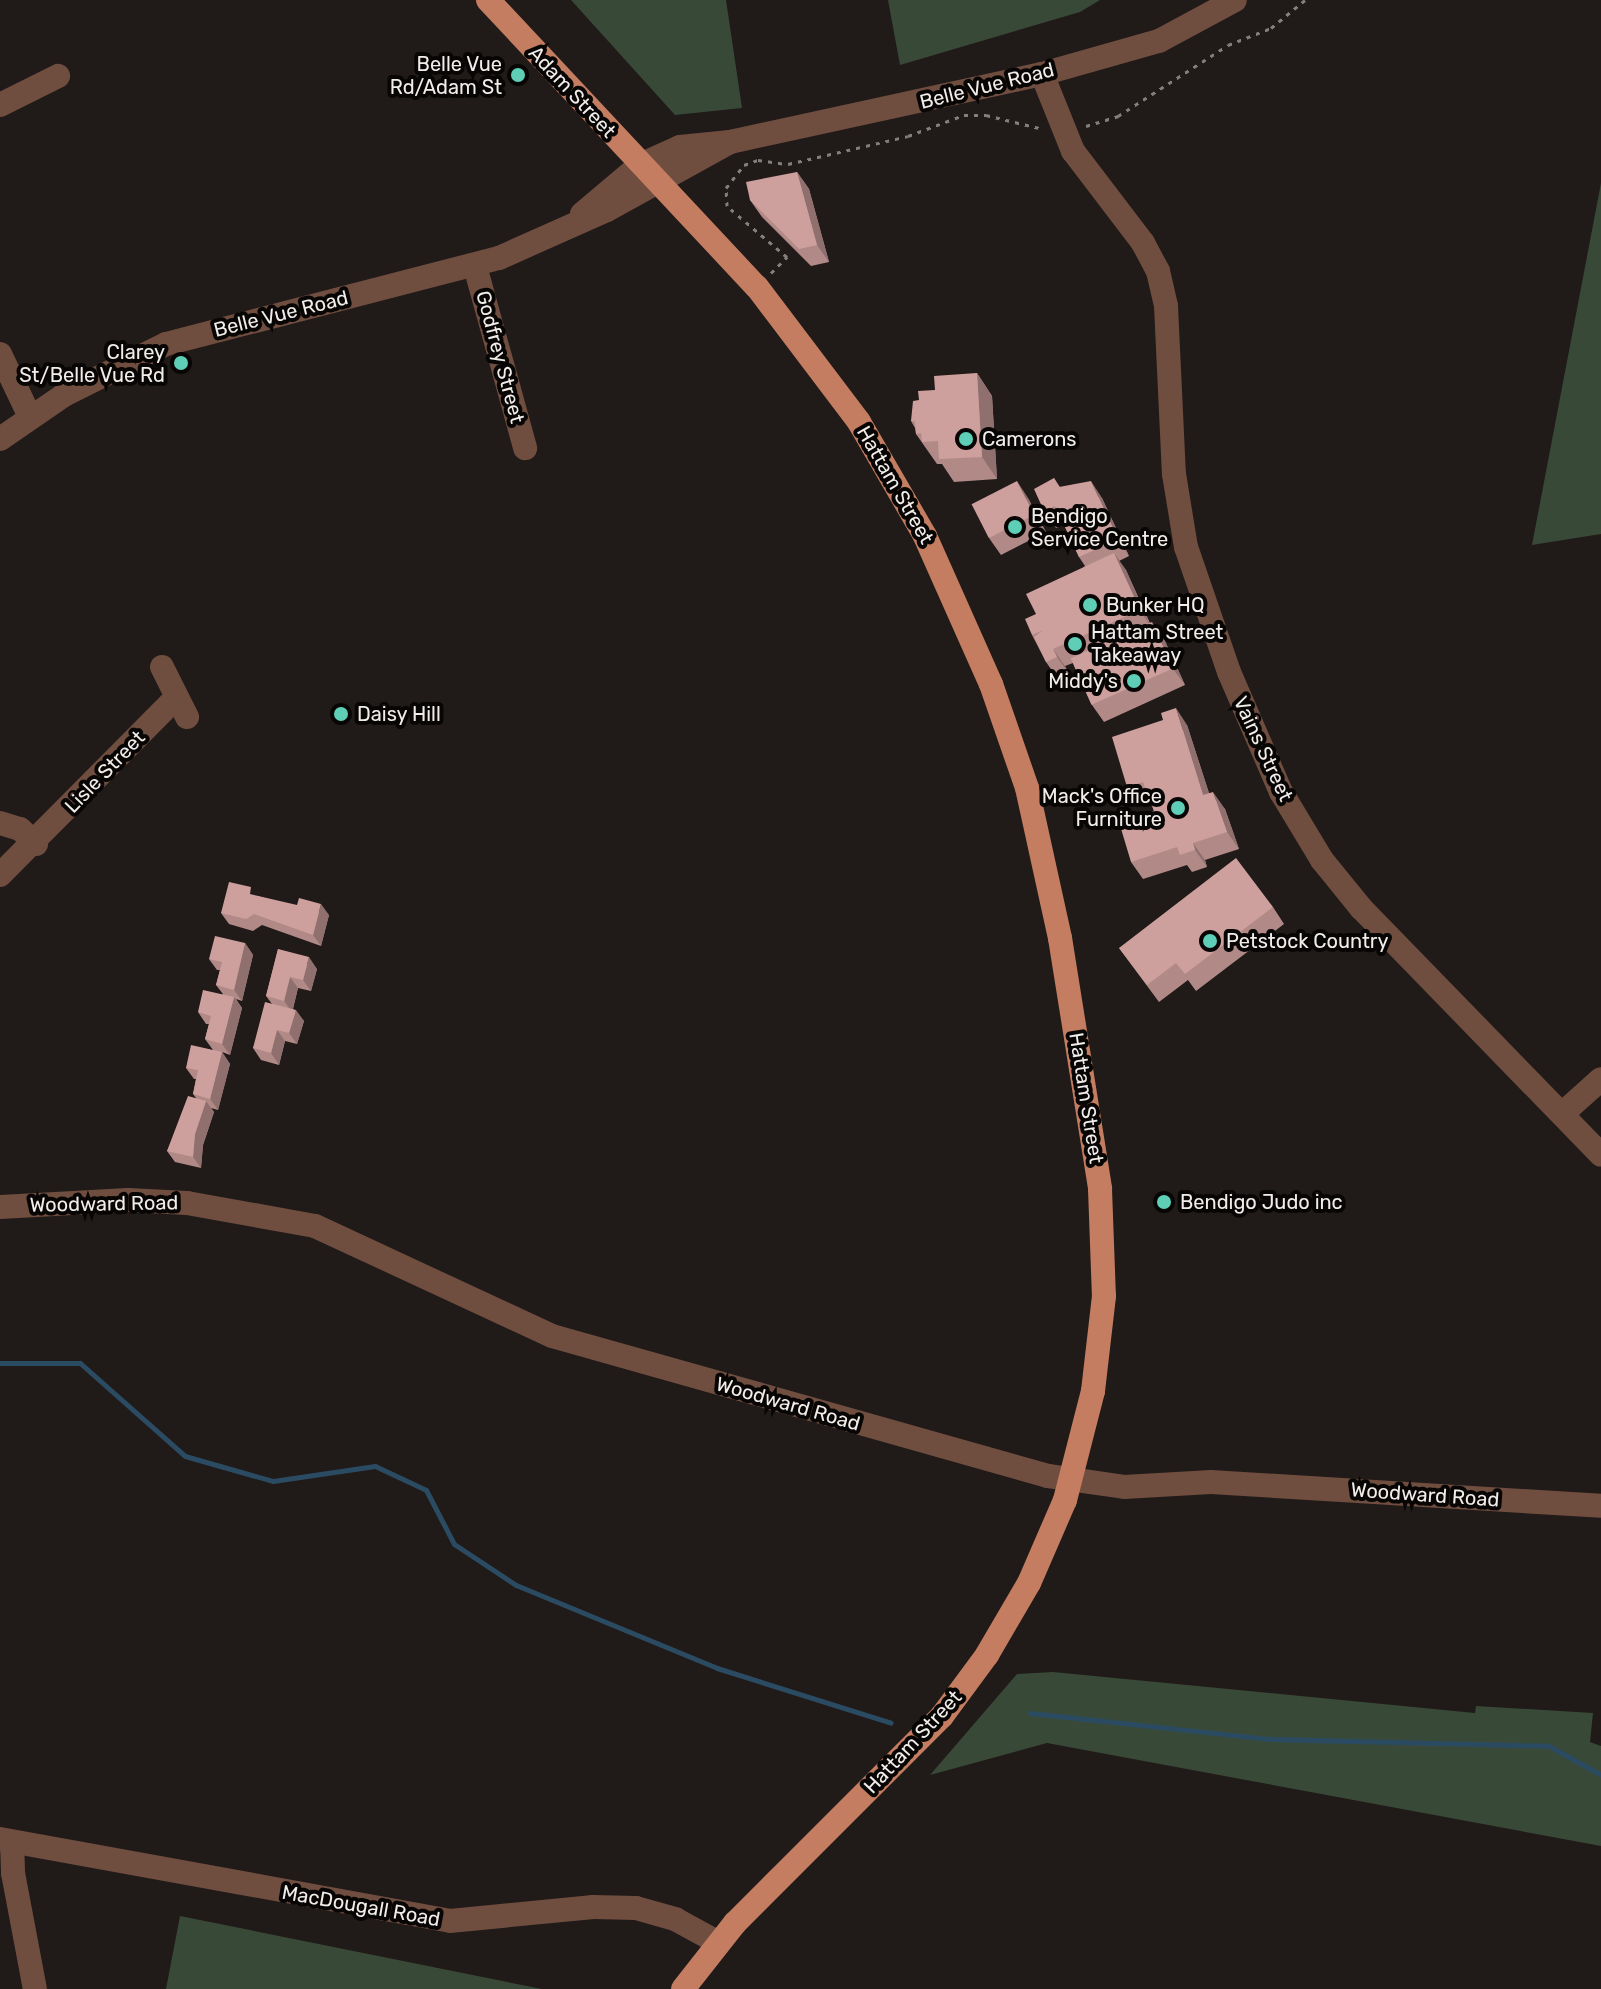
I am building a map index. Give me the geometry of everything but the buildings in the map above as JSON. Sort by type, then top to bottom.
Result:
[{"type":"main road","name":"Adam Street","points":[[488,0],[657,184]]},
{"type":"main road","name":"Hattam Street","points":[[657,184],[757,287],[859,422],[908,504],[970,631],[1027,788],[1080,1055],[1103,1241],[1100,1348],[1071,1480],[1029,1583],[966,1686],[717,1942],[687,1988]]},
{"type":"street","name":"Belle Vue Road","points":[[575,221],[640,165],[680,147],[730,142],[1042,74],[1159,41],[1235,0]]},
{"type":"street","name":"Vains Street","points":[[1042,74],[1061,130],[1158,271],[1166,306],[1174,474],[1186,547],[1229,672],[1281,792],[1322,860],[1361,908],[1601,1155]]},
{"type":"street","points":[[0,105],[58,76]]},
{"type":"street","name":"Belle Vue Road","points":[[0,439],[98,375],[166,344],[475,266],[657,184],[730,142]]},
{"type":"street","name":"Godfrey Street","points":[[475,266],[525,448]]},
{"type":"street","points":[[0,354],[30,417]]},
{"type":"street","name":"Lisle Street","points":[[0,875],[181,709],[162,667]]},
{"type":"street","points":[[0,823],[20,829],[36,844]]},
{"type":"street","points":[[1562,1114],[1601,1079]]},
{"type":"street","name":"Woodward Road","points":[[0,1207],[76,1200],[158,1201],[315,1226],[552,1336],[1071,1480],[1124,1487],[1197,1482],[1307,1486],[1601,1506]]},
{"type":"street","points":[[6,1840],[35,1989]]},
{"type":"street","name":"MacDougall Road","points":[[6,1840],[450,1921],[593,1907],[636,1908],[675,1919],[717,1942]]},
{"type":"path","points":[[757,287],[787,257],[727,206],[726,188],[744,165],[758,160],[802,160],[908,136],[964,115],[1061,130],[1118,116],[1228,45],[1271,28],[1305,0]]},
{"type":"green space","points":[[571,0],[726,0],[742,108],[675,115]]},
{"type":"green space","points":[[888,0],[1100,0],[1080,12],[900,65]]},
{"type":"green space","points":[[1601,183],[1601,534],[1532,545]]},
{"type":"green space","points":[[1053,1672],[1475,1713],[1476,1706],[1593,1713],[1590,1742],[1601,1746],[1601,1846],[1047,1743],[930,1775],[1017,1674]]},
{"type":"green space","points":[[180,1916],[542,1989],[166,1989]]},
{"type":"waterway","points":[[0,1363],[80,1363],[185,1456],[273,1481],[375,1466],[426,1490],[454,1544],[516,1585],[717,1668],[891,1723]]},
{"type":"waterway","points":[[1030,1713],[1271,1739],[1549,1746],[1601,1775]]},
{"type":"place","name":"Belle Vue Rd/Adam St","points":[[518,75]]},
{"type":"place","name":"Clarey St/Belle Vue Rd","points":[[181,363]]},
{"type":"place","name":"Camerons","points":[[966,439]]},
{"type":"place","name":"Bendigo Service Centre","points":[[1015,527]]},
{"type":"place","name":"Bunker HQ","points":[[1090,605]]},
{"type":"place","name":"Hattam Street Takeaway","points":[[1075,644]]},
{"type":"place","name":"Middy's","points":[[1134,681]]},
{"type":"place","name":"Daisy Hill","points":[[341,714]]},
{"type":"place","name":"Mack's Office Furniture","points":[[1178,808]]},
{"type":"place","name":"Petstock Country","points":[[1210,941]]},
{"type":"place","name":"Bendigo Judo inc","points":[[1164,1202]]}]
